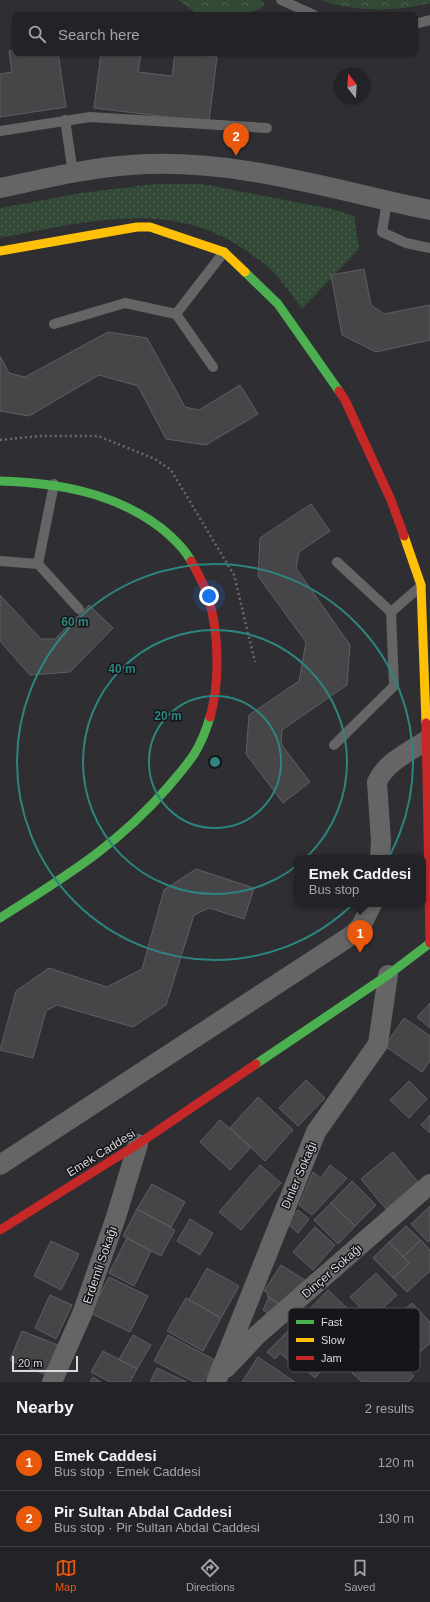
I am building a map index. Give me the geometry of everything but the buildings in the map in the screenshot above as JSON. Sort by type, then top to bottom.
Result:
[{"type":"street","points":[[0,188],[97,168],[133,164],[187,165],[252,171],[430,210]]},
{"type":"street","points":[[0,251],[137,227],[150,227],[224,252],[278,304],[345,400],[391,500],[422,585],[427,740],[430,943]]},
{"type":"street","points":[[0,481],[54,484],[104,497],[134,510],[157,523],[175,539],[204,584],[211,607],[218,656],[214,697],[208,726],[194,757],[162,795],[124,832],[89,862],[0,918]]},
{"type":"street","points":[[380,855],[381,841],[376,782],[380,774],[387,766],[427,740]]},
{"type":"street","points":[[0,1165],[352,935],[361,926],[370,907]]},
{"type":"street","name":"Emek Caddesi","points":[[0,1230],[138,1144],[388,975],[430,943]]},
{"type":"street","name":"Dinler Sokağı","points":[[218,1379],[316,1132],[378,1044],[388,975]]},
{"type":"street","name":"Erdemli Sokağı","points":[[52,1382],[82,1314],[116,1217],[138,1144]]},
{"type":"street","name":"Dinçer Sokağı","points":[[289,1308],[430,1184]]},
{"type":"street","name":"Dinçer Sokağı","points":[[218,1379],[257,1335],[288,1309]]},
{"type":"lane","points":[[281,0],[307,12]]},
{"type":"lane","points":[[418,23],[430,20]]},
{"type":"lane","points":[[0,131],[90,117],[267,128]]},
{"type":"lane","points":[[66,120],[72,173]]},
{"type":"lane","points":[[387,201],[382,232],[406,243],[430,248]]},
{"type":"lane","points":[[176,314],[224,252]]},
{"type":"lane","points":[[54,324],[125,303],[176,314],[213,367]]},
{"type":"lane","points":[[38,564],[54,484]]},
{"type":"lane","points":[[0,561],[38,564],[79,609]]},
{"type":"lane","points":[[334,745],[394,686],[391,612],[337,562]]},
{"type":"lane","points":[[391,612],[422,585]]},
{"type":"green space","points":[[178,0],[260,0],[265,3],[261,9],[250,12],[195,12]]},
{"type":"green space","points":[[320,0],[430,0],[430,3],[403,8],[361,9]]},
{"type":"green space","points":[[155,184],[202,184],[332,209],[354,216],[359,249],[302,309],[279,278],[262,262],[219,235],[189,224],[159,219],[127,218],[64,226],[0,238],[0,208],[81,193]]},
{"type":"traffic: fast","points":[[245,272],[278,304],[339,391]]},
{"type":"traffic: fast","points":[[0,481],[64,487],[104,498],[124,506],[161,528],[174,539],[191,561]]},
{"type":"traffic: fast","points":[[0,918],[46,889],[89,859],[109,844],[149,808],[194,755],[210,717]]},
{"type":"traffic: fast","points":[[256,1064],[388,975],[430,943]]},
{"type":"traffic: slow","points":[[0,251],[137,227],[150,227],[224,252],[245,272]]},
{"type":"traffic: slow","points":[[404,536],[421,585],[426,723]]},
{"type":"traffic: jam","points":[[339,391],[345,400],[391,500],[404,536]]},
{"type":"traffic: jam","points":[[191,561],[204,586],[213,616],[217,651],[217,669],[214,702],[210,717]]},
{"type":"traffic: jam","points":[[426,723],[430,943]]},
{"type":"traffic: jam","points":[[0,1230],[138,1144],[256,1064]]},
{"type":"place","name":"Pir Sultan Abdal Caddesi","points":[[236,156]]},
{"type":"place","name":"Emek Caddesi","points":[[360,953]]}]
